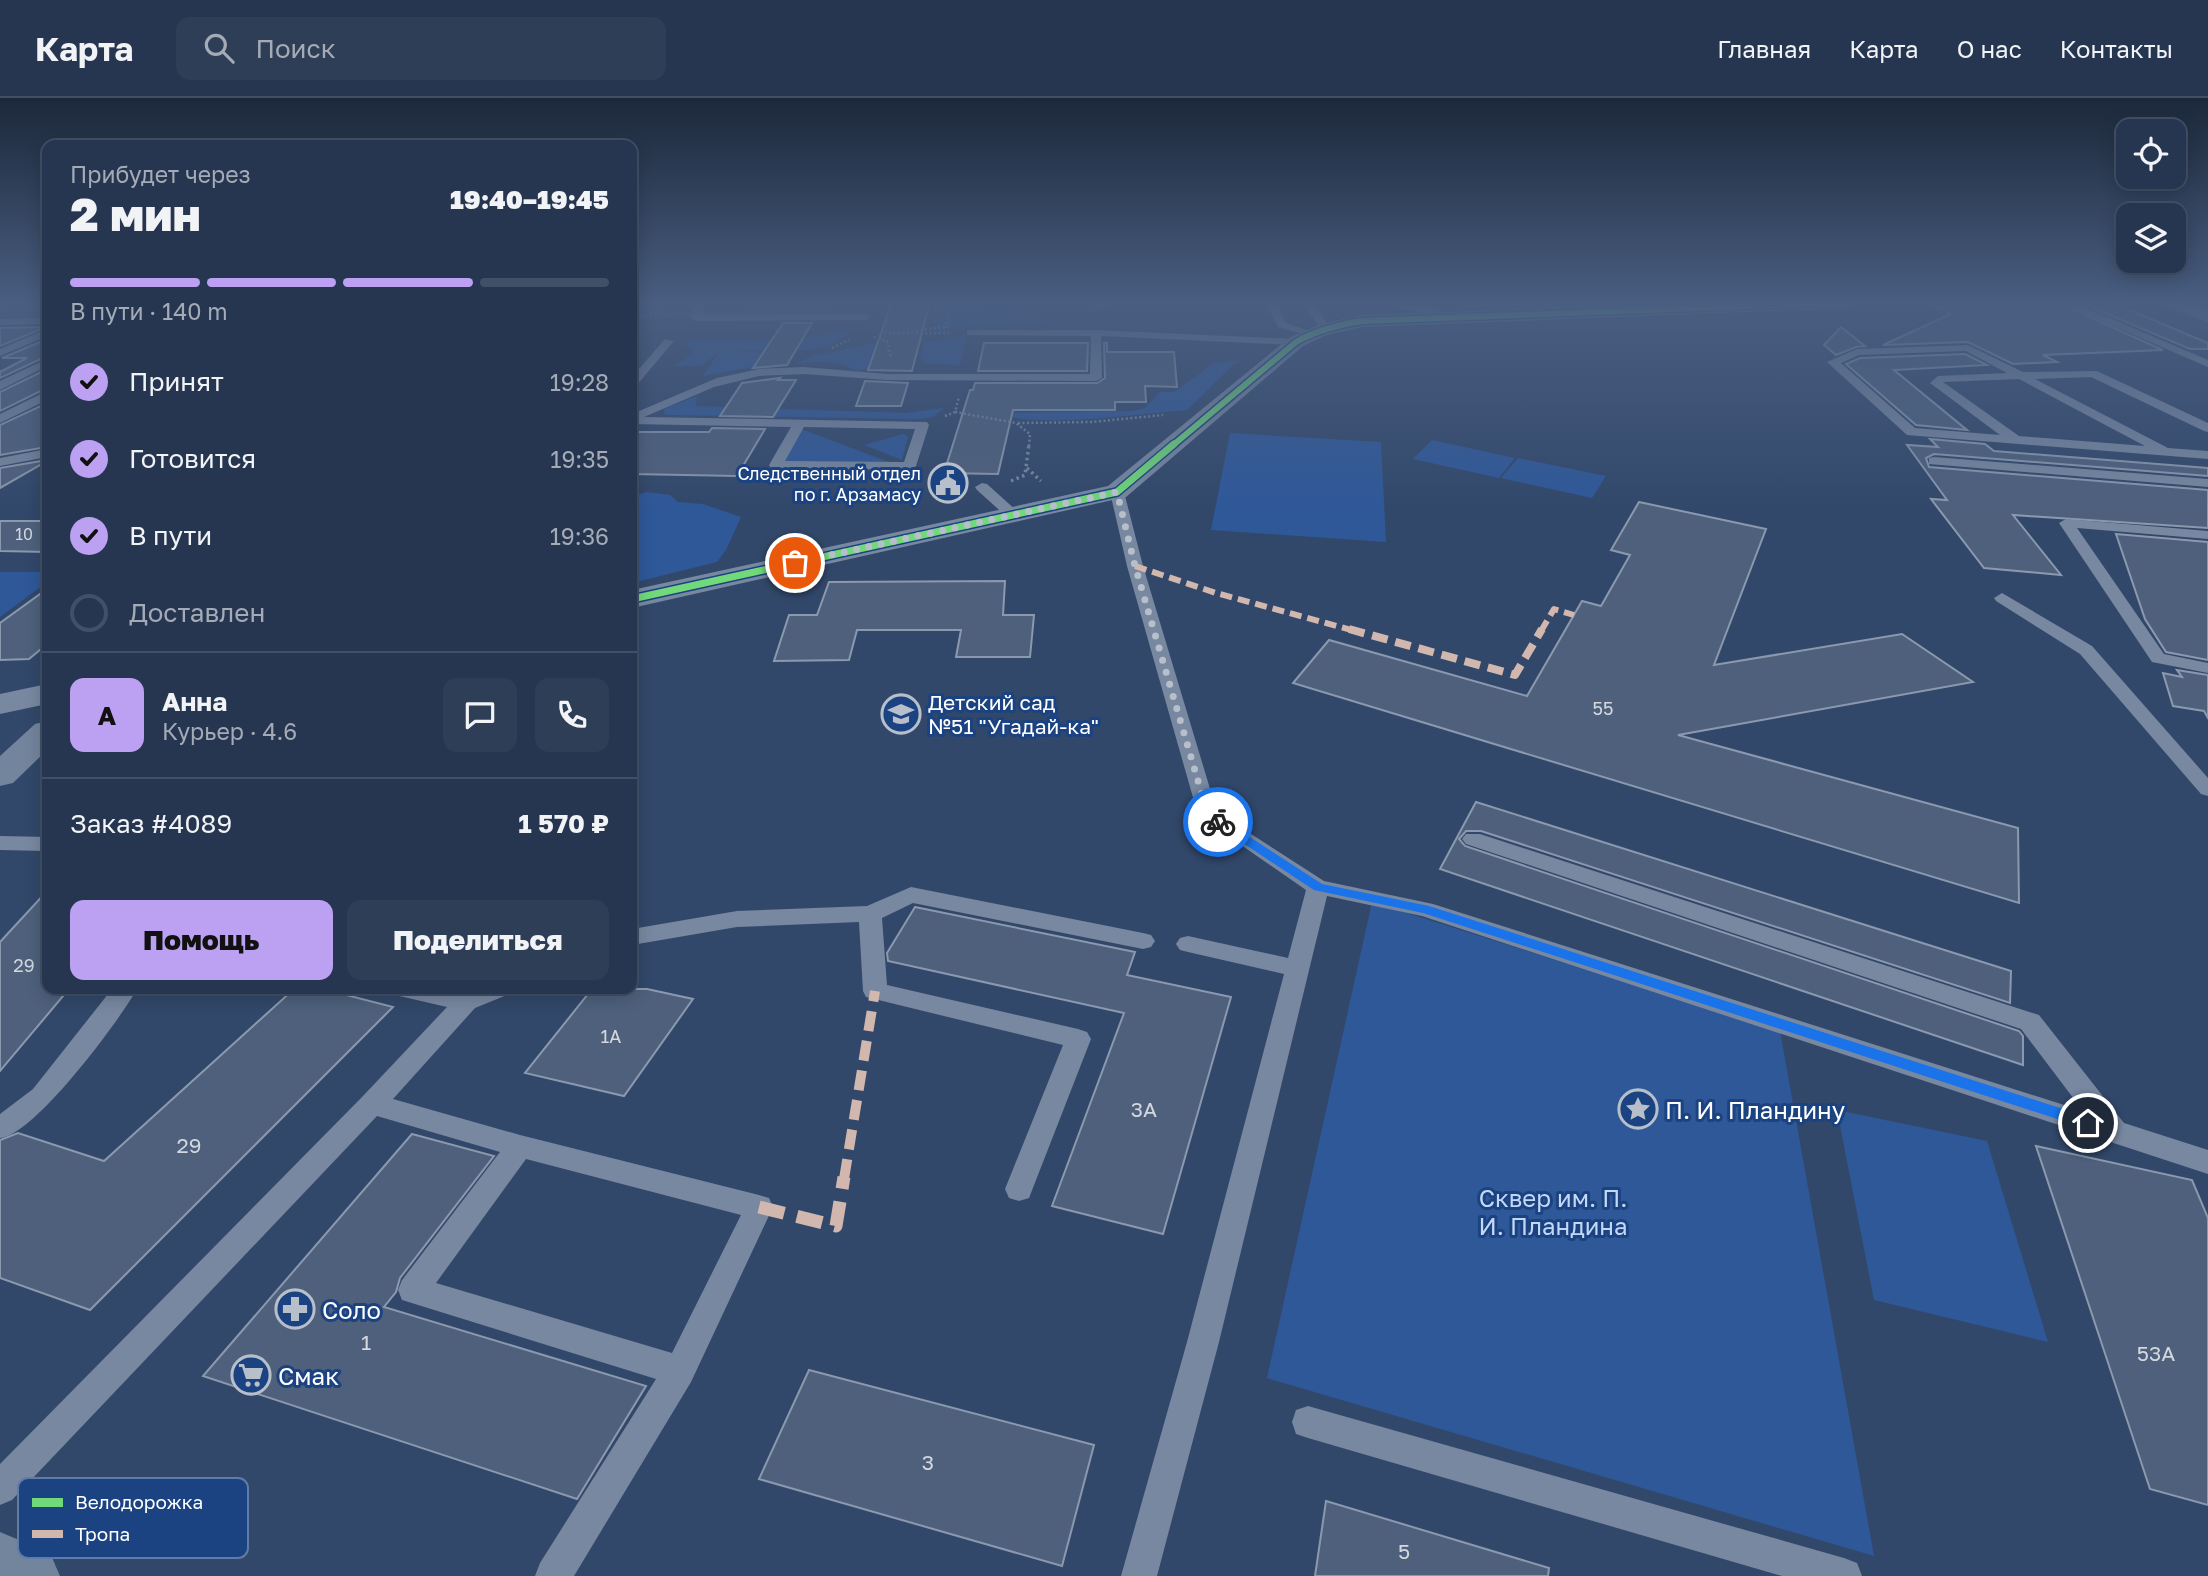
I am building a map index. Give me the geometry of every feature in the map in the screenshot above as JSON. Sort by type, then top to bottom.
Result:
[{"type":"street","points":[[637,598],[1117,492],[1265,371]]},
{"type":"street","points":[[0,704],[42,695]]},
{"type":"street","points":[[0,775],[42,736]]},
{"type":"street","points":[[0,1565],[27,1576]]},
{"type":"lane","points":[[0,386],[29,371]]},
{"type":"lane","points":[[637,418],[721,380],[757,371],[858,373],[887,377],[1096,378],[1096,371]]},
{"type":"lane","points":[[1843,371],[1911,432],[2208,455]]},
{"type":"lane","points":[[2012,371],[2166,452]]},
{"type":"lane","points":[[2015,440],[1936,383],[1938,379],[2093,373],[2208,428]]},
{"type":"lane","points":[[0,419],[42,398]]},
{"type":"lane","points":[[637,420],[923,425],[909,466],[776,465],[799,424]]},
{"type":"lane","points":[[0,462],[42,454]]},
{"type":"lane","points":[[1934,461],[2208,484]]},
{"type":"lane","points":[[986,490],[1013,515]]},
{"type":"lane","points":[[1117,492],[1135,566],[1208,815],[1318,887],[1424,909],[2208,1161]]},
{"type":"lane","points":[[2208,535],[2066,523],[2158,658],[2208,668]]},
{"type":"lane","points":[[2002,598],[2086,650],[2208,790]]},
{"type":"lane","points":[[1473,839],[2030,1022],[2114,1131]]},
{"type":"lane","points":[[0,843],[42,844]]},
{"type":"lane","points":[[1139,1576],[1203,1342],[1318,887]]},
{"type":"lane","points":[[637,936],[737,919],[870,914],[911,895],[1143,941]]},
{"type":"lane","points":[[870,914],[875,991],[1079,1039],[1019,1189]]},
{"type":"lane","points":[[1188,944],[1298,969]]},
{"type":"lane","points":[[2,1128],[42,1096],[121,994]]},
{"type":"lane","points":[[0,1488],[372,1104],[457,996]]},
{"type":"lane","points":[[372,1104],[520,1146],[759,1208],[680,1371],[553,1576]]},
{"type":"lane","points":[[520,1146],[413,1290],[680,1371]]},
{"type":"lane","points":[[1308,1422],[1844,1576]]},
{"type":"path","points":[[955,412],[1016,424],[1092,422],[1167,415]]},
{"type":"path","points":[[986,490],[1026,475],[1030,434],[1016,424]]},
{"type":"green space","points":[[706,371],[730,371],[703,376]]},
{"type":"green space","points":[[1203,371],[1227,371],[1187,410],[1062,420],[1013,418],[994,413],[1133,411],[1145,408],[1160,392],[1174,392]]},
{"type":"green space","points":[[697,396],[696,406],[906,413],[944,408],[933,417],[919,419],[665,415],[664,409]]},
{"type":"green space","points":[[801,429],[894,464],[784,463]]},
{"type":"green space","points":[[1230,433],[1381,442],[1386,542],[1211,530]]},
{"type":"green space","points":[[903,434],[908,437],[902,460],[864,445]]},
{"type":"green space","points":[[1432,440],[1515,458],[1499,478],[1413,459]]},
{"type":"green space","points":[[1518,458],[1606,476],[1592,498],[1501,478]]},
{"type":"green space","points":[[647,492],[670,495],[678,502],[703,504],[741,517],[726,550],[717,562],[637,582],[637,495]]},
{"type":"green space","points":[[0,572],[42,572],[42,586],[0,617]]},
{"type":"green space","name":"Сквер им. П. И. Пландина","points":[[1372,902],[1780,1031],[1874,1556],[1267,1378]]},
{"type":"green space","points":[[1837,1110],[1987,1141],[2048,1342],[1874,1300]]},
{"type":"building","points":[[2,371],[15,371],[0,378]]},
{"type":"building","points":[[42,371],[42,390],[0,411],[0,392]]},
{"type":"building","points":[[1105,371],[1176,371],[1177,387],[1145,386],[1146,402],[1115,402],[1115,410],[1013,410],[998,474],[944,473],[970,390],[973,390],[975,383],[1097,383],[1105,378]]},
{"type":"building","points":[[1854,371],[1895,371],[1967,430],[1916,425]]},
{"type":"building","points":[[780,378],[778,380],[796,380],[773,417],[720,416],[742,383]]},
{"type":"building","points":[[865,381],[908,383],[901,406],[856,406]]},
{"type":"building","points":[[42,405],[42,448],[0,455],[0,425]]},
{"type":"building","points":[[712,428],[765,429],[737,476],[637,474],[637,432],[709,432]]},
{"type":"building","points":[[1930,439],[1985,444],[1994,451],[2208,468],[2208,476],[1934,454],[1926,458],[1929,467],[2208,490],[2208,528],[2013,515],[2061,575],[1984,568],[1931,499],[1947,500],[1907,445],[1938,447]]},
{"type":"building","points":[[42,461],[42,464],[0,488],[0,468]]},
{"type":"building","points":[[1639,502],[1766,529],[1714,665],[1902,634],[1973,682],[1678,735],[2018,828],[2019,903],[1293,683],[1329,640],[1527,696],[1582,601],[1601,606],[1630,555],[1611,550]]},
{"type":"building","points":[[0,521],[42,521],[42,552],[0,551]]},
{"type":"building","points":[[2116,534],[2208,542],[2208,660],[2166,652],[2145,619]]},
{"type":"building","points":[[1005,581],[1003,615],[1034,615],[1030,657],[956,657],[961,630],[857,630],[849,660],[774,661],[789,615],[817,615],[829,582]]},
{"type":"building","points":[[42,593],[42,648],[29,659],[0,660],[0,623]]},
{"type":"building","points":[[2177,670],[2208,675],[2208,718],[2204,711],[2173,706],[2163,673],[2182,677]]},
{"type":"building","points":[[1476,802],[2011,971],[2010,1003],[1481,831],[1466,831],[1459,839],[1465,846],[2019,1031],[2023,1036],[2023,1065],[1440,869]]},
{"type":"building","points":[[42,896],[42,994],[65,994],[0,1071],[0,942]]},
{"type":"building","points":[[915,907],[1135,952],[1127,975],[1231,997],[1163,1234],[1052,1206],[1124,1013],[888,961],[887,953]]},
{"type":"building","points":[[637,989],[647,989],[693,999],[624,1096],[525,1073],[588,994],[637,994]]},
{"type":"building","points":[[288,994],[342,994],[393,1007],[90,1310],[0,1278],[0,1140],[18,1133],[104,1161]]},
{"type":"building","points":[[412,1134],[494,1156],[400,1278],[396,1292],[384,1307],[646,1386],[577,1499],[203,1376]]},
{"type":"building","points":[[2036,1146],[2192,1180],[2208,1218],[2208,1505],[2150,1489]]},
{"type":"building","points":[[809,1370],[1094,1445],[1062,1566],[759,1479]]},
{"type":"building","points":[[1326,1501],[1549,1568],[1548,1576],[1315,1576]]},
{"type":"marked path","points":[[1135,566],[1216,593],[1515,675],[1554,609],[1574,615]]},
{"type":"marked path","points":[[759,1207],[836,1226],[875,991]]},
{"type":"cycle path","points":[[637,598],[1117,492],[1261,371]]},
{"type":"way so far","points":[[795,563],[1117,492],[1135,566],[1208,815],[1218,822]]},
{"type":"place","name":"Следственный отдел по г. Арзамасу","points":[[948,483]]},
{"type":"place","name":"Детский сад №51 \"Угадай-ка\"","points":[[901,714]]},
{"type":"place","name":"П. И. Пландину","points":[[1638,1109]]},
{"type":"place","name":"Соло","points":[[295,1309]]},
{"type":"place","name":"Смак","points":[[251,1375]]},
{"type":"route","points":[[1218,822],[1318,887],[1424,909],[2088,1123]]}]
